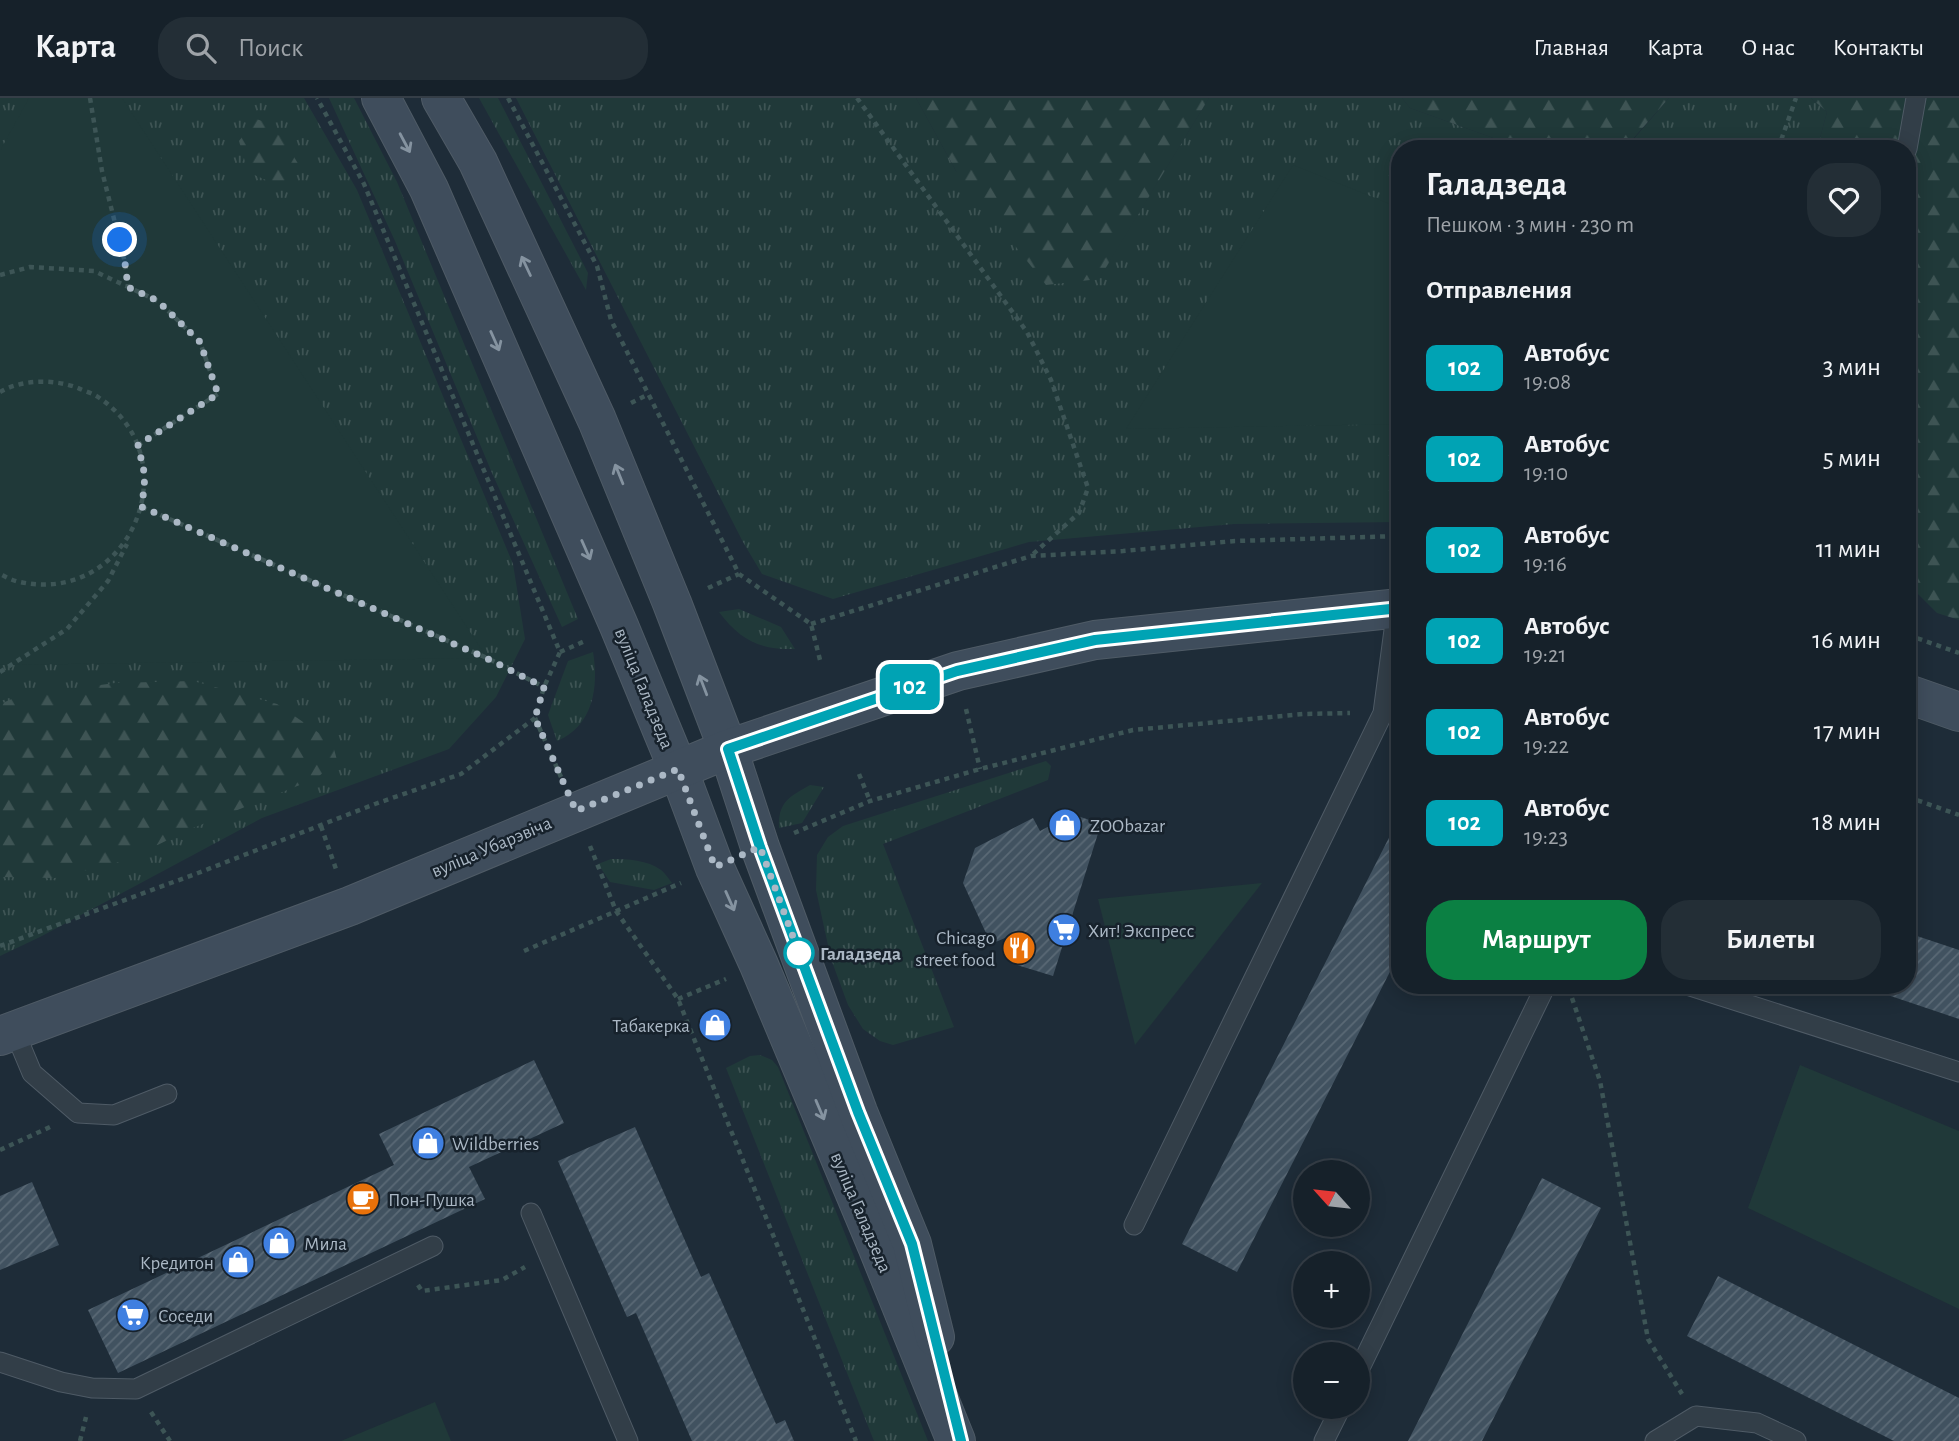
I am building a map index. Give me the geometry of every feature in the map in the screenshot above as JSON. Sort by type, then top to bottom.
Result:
[{"type":"main road","name":"вуліца Галадзеда","points":[[381,98],[429,189],[620,626],[715,867],[759,965],[958,1441]]},
{"type":"main road","name":"вуліца Галадзеда","points":[[442,98],[478,162],[597,420],[672,603],[728,749],[760,847],[858,1112],[912,1244],[958,1441]]},
{"type":"main road","name":"вуліца Убарэвіча","points":[[7,1033],[350,906],[728,749],[957,671],[1095,640],[1391,609]]},
{"type":"main road","points":[[1916,697],[1959,712]]},
{"type":"lane","points":[[1909,140],[1916,98]]},
{"type":"lane","points":[[1134,1225],[1383,713],[1391,653]]},
{"type":"lane","points":[[1370,1347],[1542,994]]},
{"type":"lane","points":[[1714,994],[1959,1072]]},
{"type":"lane","points":[[7,1033],[32,1073],[78,1113],[114,1115],[167,1094]]},
{"type":"lane","points":[[531,1213],[628,1441]]},
{"type":"lane","points":[[0,1362],[71,1384],[92,1388],[136,1388],[433,1246]]},
{"type":"lane","points":[[1655,1441],[1696,1416],[1757,1423],[1796,1441]]},
{"type":"lane","points":[[1324,1441],[1335,1419]]},
{"type":"path","points":[[90,98],[102,171],[125,263],[128,287]]},
{"type":"path","points":[[317,98],[364,184],[560,652]]},
{"type":"path","points":[[508,98],[597,266],[611,320],[739,574],[811,624],[820,660]]},
{"type":"path","points":[[857,98],[1027,331],[1051,380],[1088,488],[1079,513],[1031,556]]},
{"type":"path","points":[[1781,140],[1796,98]]},
{"type":"path","points":[[0,275],[30,267],[94,271],[158,301],[200,342],[218,394],[138,445]]},
{"type":"path","points":[[0,392],[36,382],[68,384],[97,396],[121,417],[138,445],[145,476],[142,507],[108,581],[67,629],[0,672]]},
{"type":"path","points":[[142,507],[486,658],[544,687]]},
{"type":"path","points":[[811,624],[1031,556],[1235,541],[1391,536]]},
{"type":"path","points":[[0,574],[19,582],[51,584],[82,577],[109,561],[130,537]]},
{"type":"path","points":[[708,588],[739,574]]},
{"type":"path","points":[[1916,638],[1959,653]]},
{"type":"path","points":[[0,946],[461,774],[535,718],[544,687],[560,652],[589,640]]},
{"type":"path","points":[[957,671],[980,769]]},
{"type":"path","points":[[760,847],[870,801],[980,769],[1133,730],[1303,714],[1383,713]]},
{"type":"path","points":[[535,718],[616,911],[678,999],[856,1441]]},
{"type":"path","points":[[859,774],[870,801]]},
{"type":"path","points":[[1916,800],[1959,815]]},
{"type":"path","points":[[321,826],[350,906]]},
{"type":"path","points":[[524,951],[715,867]]},
{"type":"path","points":[[678,999],[702,989]]},
{"type":"path","points":[[1571,997],[1600,1081],[1648,1339],[1696,1416]]},
{"type":"path","points":[[0,1150],[78,1113]]},
{"type":"path","points":[[422,1291],[502,1280]]},
{"type":"green space","points":[[0,98],[304,98],[357,190],[513,564],[525,639],[496,697],[449,749],[262,818],[0,956]]},
{"type":"green space","points":[[29,98],[122,98],[487,658],[0,665],[0,151]]},
{"type":"green space","points":[[329,98],[354,98],[397,182],[578,619],[562,627],[492,473],[395,241]]},
{"type":"green space","points":[[479,98],[498,98],[588,273],[586,290]]},
{"type":"green space","points":[[516,98],[916,98],[956,171],[1099,278],[1209,98],[1402,98],[1410,108],[1499,140],[1391,140],[1391,522],[1234,524],[1029,542],[833,599],[762,574],[743,542]]},
{"type":"green space","points":[[916,98],[1209,98],[1099,279],[1046,285],[956,171]]},
{"type":"green space","points":[[1402,98],[1669,98],[1632,140],[1499,140],[1410,108]]},
{"type":"green space","points":[[1669,98],[1811,98],[1827,112],[1819,140],[1633,140]]},
{"type":"green space","points":[[1811,98],[1959,98],[1959,620],[1937,613],[1916,592],[1916,140],[1819,140],[1827,112]]},
{"type":"green space","points":[[256,119],[275,125],[300,167],[292,182],[275,184],[248,172],[239,141]]},
{"type":"green space","points":[[1293,165],[1391,204],[1391,424],[1126,429]]},
{"type":"green space","points":[[739,609],[781,627],[795,649],[771,648],[752,641],[735,630],[719,612]]},
{"type":"green space","points":[[593,652],[595,679],[591,704],[579,726],[557,741],[548,715],[568,661]]},
{"type":"green space","points":[[193,681],[277,704],[332,742],[337,760],[317,778],[188,830],[127,860],[55,878],[0,877],[0,704],[19,696],[115,683]]},
{"type":"green space","points":[[1046,761],[1051,766],[1048,780],[883,844],[954,1027],[893,1045],[880,1041],[863,1029],[848,1005],[831,959],[816,890],[817,855],[828,837],[843,826]]},
{"type":"green space","points":[[810,785],[824,787],[802,823],[779,828],[780,812],[786,801]]},
{"type":"green space","points":[[611,859],[650,864],[662,871],[672,883],[654,890],[610,882],[598,864]]},
{"type":"green space","points":[[1262,883],[1135,1045],[1098,899]]},
{"type":"green space","points":[[760,1055],[772,1060],[778,1067],[928,1441],[874,1441],[726,1068],[750,1056]]},
{"type":"green space","points":[[1800,1065],[1959,1131],[1959,1309],[1748,1208]]},
{"type":"green space","points":[[435,1402],[451,1441],[341,1441]]},
{"type":"building","points":[[1072,814],[1101,824],[1053,976],[1017,965],[1005,938],[991,944],[963,883],[975,848],[1033,818],[1040,831]]},
{"type":"building","points":[[1391,834],[1391,970],[1237,1272],[1182,1244]]},
{"type":"building","points":[[1916,936],[1959,950],[1959,1019],[1885,994],[1916,994]]},
{"type":"building","points":[[534,1060],[564,1123],[469,1167],[485,1199],[118,1373],[88,1310],[394,1165],[379,1134]]},
{"type":"building","points":[[635,1127],[701,1277],[709,1273],[776,1424],[785,1420],[794,1441],[692,1441],[636,1313],[627,1317],[558,1161]]},
{"type":"building","points":[[1542,1178],[1601,1208],[1482,1441],[1408,1441]]},
{"type":"building","points":[[32,1182],[59,1245],[0,1270],[0,1196]]},
{"type":"building","points":[[1718,1276],[1959,1398],[1959,1441],[1894,1441],[1687,1336]]},
{"type":"bus line","name":"102","points":[[961,1441],[912,1244],[858,1112],[760,847],[728,749],[957,671],[1095,640],[1391,609]]},
{"type":"place","name":"ZOObazar","points":[[1065,825]]},
{"type":"place","name":"Хит! Экспресс","points":[[1064,930]]},
{"type":"place","name":"Chicago street food","points":[[1019,948]]},
{"type":"place","name":"Галадзеда","points":[[799,953]]},
{"type":"place","name":"Табакерка","points":[[715,1025]]},
{"type":"place","name":"Wildberries","points":[[428,1143]]},
{"type":"place","name":"Пон-Пушка","points":[[363,1199]]},
{"type":"place","name":"Мила","points":[[279,1243]]},
{"type":"place","name":"Кредитон","points":[[238,1262]]},
{"type":"place","name":"Соседи","points":[[133,1315]]},
{"type":"route","points":[[120,240],[128,287],[158,301],[200,342],[218,394],[138,445],[145,476],[142,507],[486,658],[544,687],[535,718],[576,811],[678,769],[715,867],[760,847],[799,953]]}]
